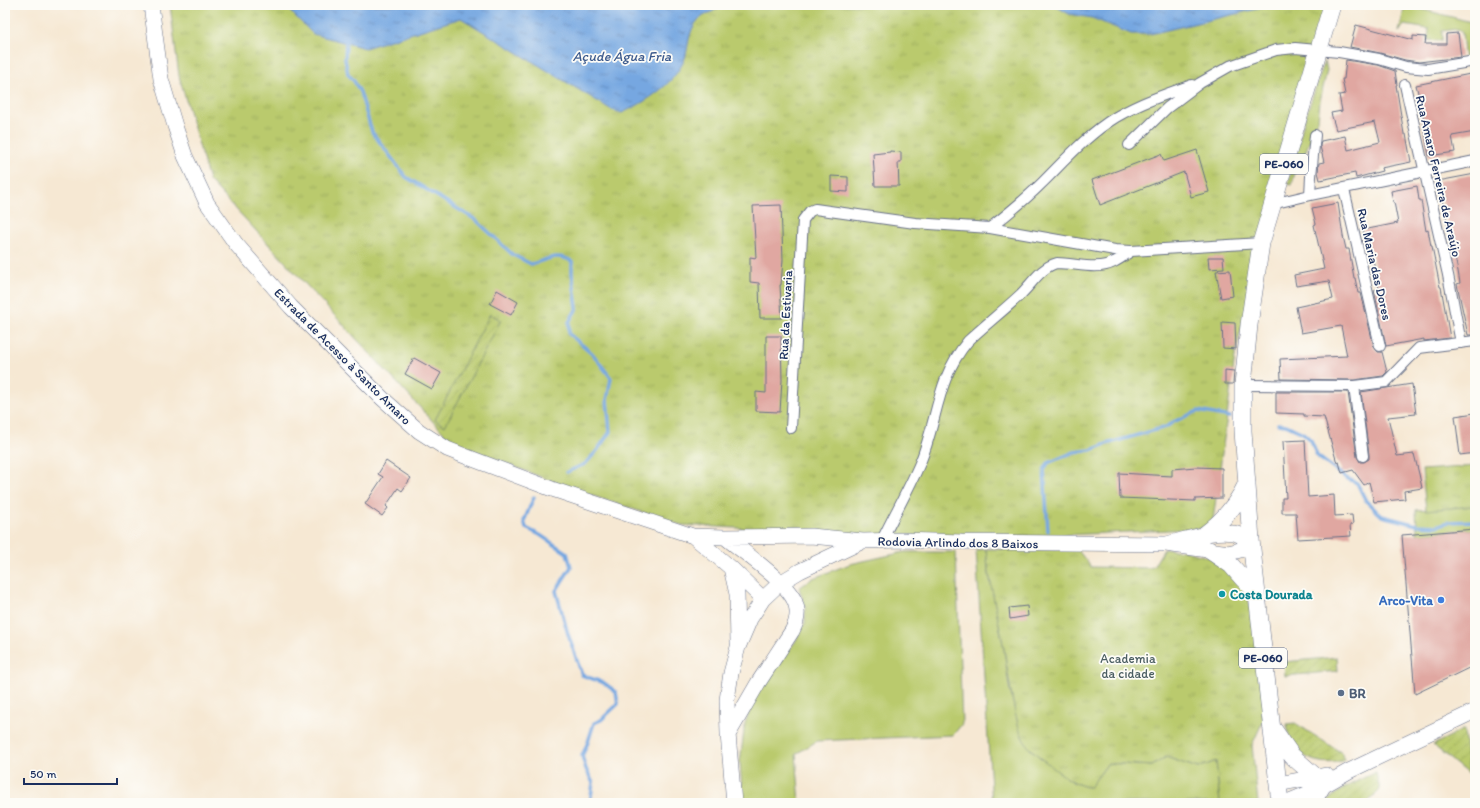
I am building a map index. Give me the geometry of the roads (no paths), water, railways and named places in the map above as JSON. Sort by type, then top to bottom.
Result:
[{"type":"main road","name":"Estrada de Acesso à Santo Amaro","points":[[151,5],[161,78],[174,126],[193,175],[207,203],[236,244],[290,307],[378,394],[418,431],[447,449],[545,486],[693,536]]},
{"type":"main road","name":"PE-060","points":[[1280,803],[1251,540],[1243,431],[1244,385],[1249,325],[1261,243],[1317,50],[1332,5]]},
{"type":"main road","points":[[1247,481],[1233,508],[1215,527],[1207,543],[1231,565],[1246,583],[1256,591]]},
{"type":"main road","name":"Rodovia Arlindo dos 8 Baixos","points":[[734,803],[728,734],[728,688],[738,647],[750,619],[763,599],[780,583],[800,571],[863,541],[1166,544],[1207,543],[1224,552],[1240,550],[1251,540],[1229,532],[1213,533],[1207,543]]},
{"type":"main road","points":[[693,536],[811,536],[863,541]]},
{"type":"main road","points":[[693,536],[731,568],[763,599]]},
{"type":"main road","points":[[725,537],[789,592],[795,603],[798,615],[796,624],[750,695],[728,734]]},
{"type":"main road","points":[[731,568],[737,594],[738,647]]},
{"type":"main road","points":[[1285,803],[1318,782],[1349,771],[1475,711]]},
{"type":"main road","points":[[1271,725],[1284,747],[1318,782]]},
{"type":"main road","points":[[1278,784],[1318,782]]},
{"type":"main road","points":[[1312,803],[1318,782]]},
{"type":"street","points":[[990,228],[1016,207],[1090,136],[1115,118],[1145,103],[1200,82],[1230,66],[1276,50],[1295,48],[1339,52],[1414,68],[1428,69],[1475,62]]},
{"type":"street","points":[[1129,145],[1167,108],[1200,82]]},
{"type":"street","name":"Rua Amaro Ferreira de Araújo","points":[[1405,85],[1448,275],[1461,343]]},
{"type":"street","points":[[1310,195],[1310,176],[1315,135]]},
{"type":"street","points":[[1272,204],[1475,161]]},
{"type":"street","name":"Rua Maria das Dores","points":[[1344,188],[1380,346]]},
{"type":"street","name":"Rua da Estivaria","points":[[791,428],[803,220],[810,211],[815,208],[915,223],[990,228]]},
{"type":"street","points":[[990,228],[1115,250],[1131,251],[1261,243]]},
{"type":"street","points":[[882,540],[920,463],[935,410],[950,368],[955,358],[968,341],[1020,295],[1052,264],[1102,266],[1114,262],[1131,251]]},
{"type":"street","points":[[1244,385],[1354,386],[1386,382],[1419,348],[1475,341]]},
{"type":"street","points":[[1354,386],[1363,456]]},
{"type":"water","name":"Açude Água Fria","points":[[284,5],[725,5],[703,16],[695,24],[692,29],[685,58],[674,76],[667,84],[650,98],[622,113],[612,110],[461,18],[365,48],[313,34]]},
{"type":"water","points":[[1054,5],[1274,5],[1150,34],[1131,34],[1092,18],[1069,14]]},
{"type":"waterway","points":[[346,43],[345,59],[348,74],[360,92],[372,132],[406,177],[476,220],[513,255],[531,264],[556,257],[566,258],[572,261],[572,273],[577,308],[569,322],[569,334],[592,353],[611,378],[607,400],[610,432],[596,452],[585,464],[567,472]]},
{"type":"waterway","points":[[1048,531],[1044,470],[1048,463],[1074,452],[1091,450],[1106,444],[1166,427],[1173,422],[1198,411],[1230,417]]},
{"type":"waterway","points":[[1278,424],[1286,425],[1303,433],[1311,440],[1317,456],[1346,478],[1357,483],[1366,501],[1382,516],[1417,525],[1437,526],[1448,522],[1475,521]]},
{"type":"waterway","points":[[534,497],[524,521],[526,528],[540,535],[567,553],[571,567],[556,591],[568,634],[582,675],[604,683],[616,692],[618,704],[601,720],[594,723],[582,756],[586,769],[593,783],[590,803]]},
{"type":"place","name":"Costa Dourada","points":[[1222,594]]},
{"type":"place","name":"Arco-Vita","points":[[1441,600]]},
{"type":"place","name":"BR","points":[[1341,693]]},
{"type":"park label","name":"Academia da cidade","points":[[1128,666]]}]
